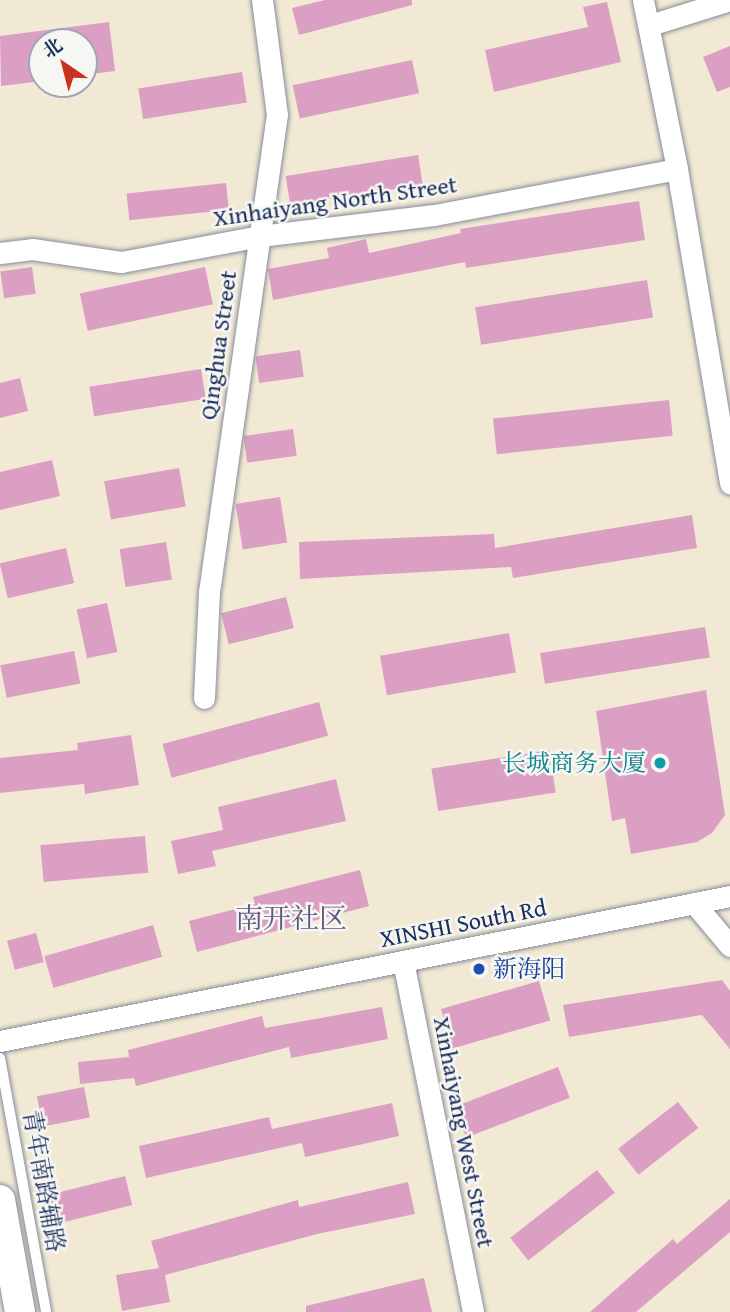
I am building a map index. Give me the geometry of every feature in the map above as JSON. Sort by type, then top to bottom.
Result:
[{"type":"main road","points":[[0,1200],[20,1312]]},
{"type":"street","name":"Qinghua Street","points":[[204,698],[209,592],[277,115],[262,0]]},
{"type":"street","points":[[643,0],[677,169],[730,485]]},
{"type":"street","points":[[650,26],[730,0]]},
{"type":"street","name":"Xinhaiyang North Street","points":[[0,253],[32,248],[121,262],[260,236],[434,215],[677,169]]},
{"type":"street","name":"XINSHI South Rd","points":[[0,1041],[730,896]]},
{"type":"street","points":[[694,903],[730,946]]},
{"type":"street","name":"Xinhaiyang West Street","points":[[403,961],[473,1312]]},
{"type":"lane","name":"青年南路辅路","points":[[0,1058],[46,1312]]},
{"type":"building","points":[[325,0],[412,0],[412,5],[299,35],[292,8]]},
{"type":"building","points":[[607,2],[621,62],[494,92],[485,50],[588,27],[583,7]]},
{"type":"building","points":[[109,22],[115,71],[98,73],[98,28],[62,28]]},
{"type":"building","points":[[28,32],[28,83],[1,86],[0,36]]},
{"type":"building","points":[[730,46],[730,87],[717,92],[703,57]]},
{"type":"building","points":[[412,60],[419,93],[300,119],[293,85]]},
{"type":"building","points":[[242,72],[247,103],[143,119],[138,88]]},
{"type":"building","points":[[418,155],[423,185],[290,206],[286,176]]},
{"type":"building","points":[[226,183],[229,210],[129,220],[127,193]]},
{"type":"building","points":[[639,201],[645,240],[466,268],[465,262],[273,300],[268,269],[329,258],[327,248],[366,239],[369,253],[461,233],[460,229]]},
{"type":"building","points":[[32,267],[36,294],[4,298],[0,271]]},
{"type":"building","points":[[205,267],[213,304],[88,331],[80,294]]},
{"type":"building","points":[[647,280],[653,318],[481,345],[475,307]]},
{"type":"building","points":[[300,350],[304,377],[259,383],[255,356]]},
{"type":"building","points":[[201,369],[206,399],[94,416],[89,387]]},
{"type":"building","points":[[20,378],[28,411],[0,418],[0,383]]},
{"type":"building","points":[[669,400],[673,436],[497,454],[493,419]]},
{"type":"building","points":[[293,429],[297,456],[247,463],[243,436]]},
{"type":"building","points":[[52,460],[60,496],[0,510],[0,472]]},
{"type":"building","points":[[179,468],[186,506],[111,520],[104,481]]},
{"type":"building","points":[[280,497],[287,542],[243,549],[236,504]]},
{"type":"building","points":[[692,515],[697,548],[513,578],[511,567],[300,579],[299,542],[494,534],[495,548]]},
{"type":"building","points":[[166,542],[172,580],[126,587],[120,549]]},
{"type":"building","points":[[66,548],[74,583],[8,598],[0,563]]},
{"type":"building","points":[[286,597],[294,628],[229,644],[221,613]]},
{"type":"building","points":[[107,603],[117,652],[87,658],[77,609]]},
{"type":"building","points":[[705,627],[710,658],[545,684],[540,653]]},
{"type":"building","points":[[509,633],[516,672],[387,695],[380,656]]},
{"type":"building","points":[[74,651],[80,683],[7,698],[0,665]]},
{"type":"building","name":"长城商务大厦","points":[[706,690],[725,815],[712,833],[697,842],[631,854],[625,818],[612,821],[596,711]]},
{"type":"building","points":[[319,702],[328,736],[172,778],[163,744]]},
{"type":"building","points":[[131,735],[139,785],[85,794],[84,784],[0,793],[0,758],[78,750],[77,743]]},
{"type":"building","points":[[549,750],[556,792],[438,811],[431,769]]},
{"type":"building","points":[[336,779],[346,821],[212,851],[216,866],[178,874],[171,841],[223,830],[218,807]]},
{"type":"building","points":[[145,836],[148,873],[44,882],[40,845]]},
{"type":"building","points":[[360,870],[369,906],[197,952],[189,921],[255,904],[253,897]]},
{"type":"building","points":[[153,925],[162,957],[53,988],[44,956]]},
{"type":"building","points":[[36,933],[44,962],[15,970],[7,941]]},
{"type":"building","points":[[722,980],[730,991],[730,1049],[702,1015],[569,1037],[563,1005]]},
{"type":"building","points":[[539,981],[550,1020],[452,1049],[441,1009]]},
{"type":"building","points":[[382,1007],[388,1039],[291,1058],[289,1047],[136,1086],[134,1078],[80,1084],[78,1062],[129,1057],[128,1050],[262,1016],[265,1028]]},
{"type":"building","points":[[558,1067],[570,1098],[466,1138],[454,1107]]},
{"type":"building","points":[[84,1087],[90,1117],[43,1127],[37,1096]]},
{"type":"building","points":[[678,1102],[698,1128],[638,1175],[618,1149]]},
{"type":"building","points":[[392,1103],[399,1136],[305,1157],[302,1143],[146,1178],[139,1146],[269,1117],[272,1129]]},
{"type":"building","points":[[597,1170],[615,1193],[528,1261],[510,1238]]},
{"type":"building","points":[[125,1176],[132,1205],[57,1224],[49,1195]]},
{"type":"building","points":[[408,1182],[415,1214],[317,1234],[165,1275],[170,1302],[122,1311],[116,1275],[159,1268],[151,1241],[298,1200],[299,1207]]},
{"type":"building","points":[[730,1199],[730,1232],[636,1312],[590,1312],[673,1239],[677,1244]]},
{"type":"building","points":[[424,1278],[432,1312],[306,1312],[306,1306]]},
{"type":"place","name":"长城商务大厦","points":[[660,763]]},
{"type":"place","name":"新海阳","points":[[479,969]]},
{"type":"district","name":"南开社区","points":[[291,918]]}]
